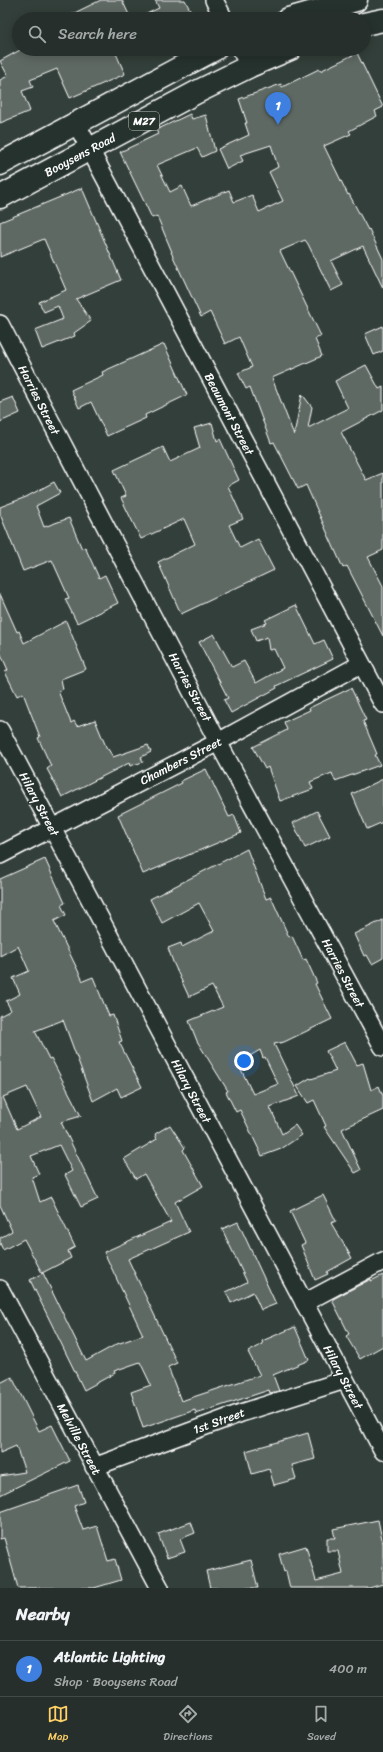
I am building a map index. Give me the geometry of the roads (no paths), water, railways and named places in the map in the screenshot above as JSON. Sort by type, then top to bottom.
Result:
[{"type":"main road","points":[[313,12],[356,0]]},
{"type":"main road","points":[[371,23],[383,20]]},
{"type":"main road","name":"M27","points":[[0,164],[202,56]]},
{"type":"main road","name":"Booysens Road","points":[[0,197],[197,92],[245,57]]},
{"type":"street","points":[[214,0],[220,12]]},
{"type":"street","name":"Beaumont Street","points":[[76,123],[383,704]]},
{"type":"street","name":"Harries Street","points":[[0,324],[218,742],[383,1047]]},
{"type":"street","name":"Chambers Street","points":[[0,855],[218,742],[361,664]]},
{"type":"street","name":"Hilary Street","points":[[0,730],[383,1451]]},
{"type":"street","points":[[304,1303],[383,1261]]},
{"type":"street","name":"Melville Street","points":[[0,1289],[160,1588]]},
{"type":"street","name":"1st Street","points":[[94,1467],[241,1413],[345,1380]]},
{"type":"place","name":"Atlantic Lighting","points":[[278,125]]}]
